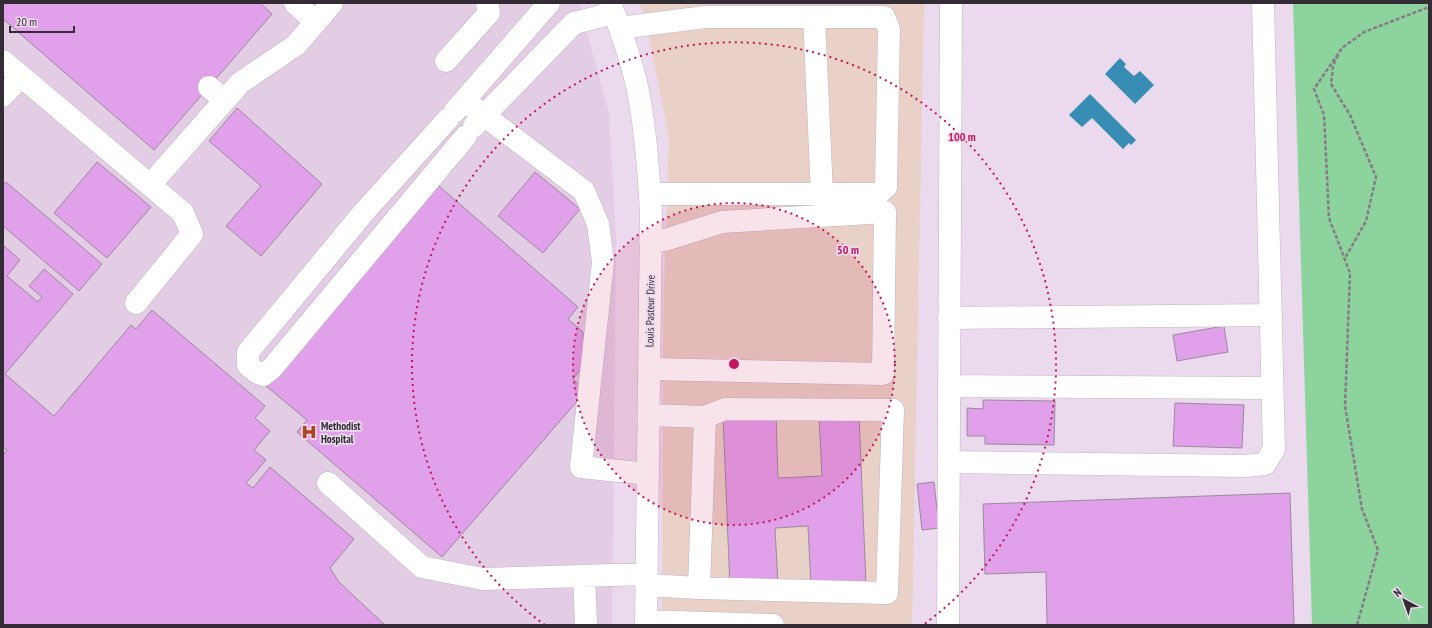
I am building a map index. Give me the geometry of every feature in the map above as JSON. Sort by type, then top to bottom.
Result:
[{"type":"street","points":[[292,3],[316,22]]},
{"type":"street","points":[[150,185],[217,93],[240,83],[296,45],[332,3]]},
{"type":"street","points":[[446,61],[489,13],[487,3]]},
{"type":"street","points":[[549,3],[364,212],[248,352],[248,365],[256,372],[263,375],[272,368],[474,127],[574,23],[615,15],[705,17],[884,17],[889,29],[886,187],[878,194],[650,194]]},
{"type":"street","points":[[948,625],[951,3]]},
{"type":"street","points":[[949,462],[1245,466],[1265,464],[1274,449],[1263,3]]},
{"type":"street","name":"Louis Pasteur Drive","points":[[615,15],[639,94],[648,154],[650,241],[646,623]]},
{"type":"street","points":[[814,17],[822,194]]},
{"type":"street","points":[[3,61],[183,213],[192,234],[136,303]]},
{"type":"street","points":[[3,96],[21,76]]},
{"type":"street","points":[[455,111],[474,127],[584,191],[598,224],[602,262],[581,467],[648,474]]},
{"type":"street","points":[[649,369],[882,374],[885,212],[722,222],[665,240],[650,241]]},
{"type":"street","points":[[949,318],[1270,315]]},
{"type":"street","points":[[949,386],[1272,388]]},
{"type":"street","points":[[328,483],[422,567],[482,579],[584,576],[646,580],[699,588],[886,593],[893,410],[725,409],[705,417],[649,415]]},
{"type":"street","points":[[699,588],[705,417]]},
{"type":"street","points":[[584,576],[586,625]]},
{"type":"street","points":[[646,623],[773,625]]},
{"type":"path","points":[[1357,625],[1378,550],[1362,509],[1345,406],[1350,273],[1329,218],[1324,115],[1314,89],[1342,48],[1364,32],[1429,7]]},
{"type":"path","points":[[1342,48],[1333,66],[1331,84],[1350,115],[1376,177],[1366,222],[1345,258]]},
{"type":"shaded area","name":"Methodist Hospital","points":[[3,3],[579,3],[609,113],[616,238],[612,625],[3,625]]},
{"type":"shaded area","points":[[639,3],[924,3],[912,625],[662,625],[663,316],[669,137],[644,14]]},
{"type":"green space","points":[[1293,3],[1429,3],[1429,625],[1312,625]]},
{"type":"water","points":[[1120,58],[1126,64],[1124,67],[1134,76],[1140,71],[1154,85],[1135,104],[1105,74]]},
{"type":"water","points":[[1090,94],[1136,140],[1131,145],[1129,143],[1123,149],[1092,118],[1082,127],[1069,115]]},
{"type":"building","points":[[3,3],[260,3],[272,14],[154,150],[3,19]]},
{"type":"building","points":[[237,108],[322,184],[261,256],[226,226],[261,186],[209,141]]},
{"type":"building","points":[[97,162],[151,207],[107,258],[54,213]]},
{"type":"building","points":[[535,172],[580,209],[543,253],[498,216]]},
{"type":"building","points":[[6,182],[102,264],[79,291],[3,226],[3,185]]},
{"type":"building","points":[[439,186],[578,307],[568,319],[583,332],[586,363],[573,379],[586,391],[442,557],[297,432],[307,420],[266,386]]},
{"type":"building","points":[[3,245],[20,260],[7,276],[38,302],[42,297],[29,286],[44,269],[73,294],[5,374],[54,416],[131,325],[136,329],[152,310],[265,406],[255,418],[270,431],[254,450],[266,460],[246,483],[253,488],[270,467],[354,539],[330,568],[339,582],[385,625],[3,625],[3,455],[7,450],[3,447]]},
{"type":"building","points":[[1224,326],[1228,352],[1177,361],[1173,335]]},
{"type":"building","points":[[983,400],[1055,401],[1054,445],[985,444],[985,436],[967,436],[967,408],[983,409]]},
{"type":"building","points":[[1175,403],[1244,405],[1242,448],[1173,446]]},
{"type":"building","points":[[776,415],[778,478],[822,476],[819,417],[859,415],[866,584],[811,587],[808,526],[775,528],[778,585],[730,587],[723,417]]},
{"type":"building","points":[[934,482],[939,528],[922,530],[917,484]]},
{"type":"building","points":[[1290,493],[1294,625],[1047,625],[1046,572],[985,574],[983,504]]},
{"type":"place","name":"Methodist Hospital","points":[[309,432]]}]
